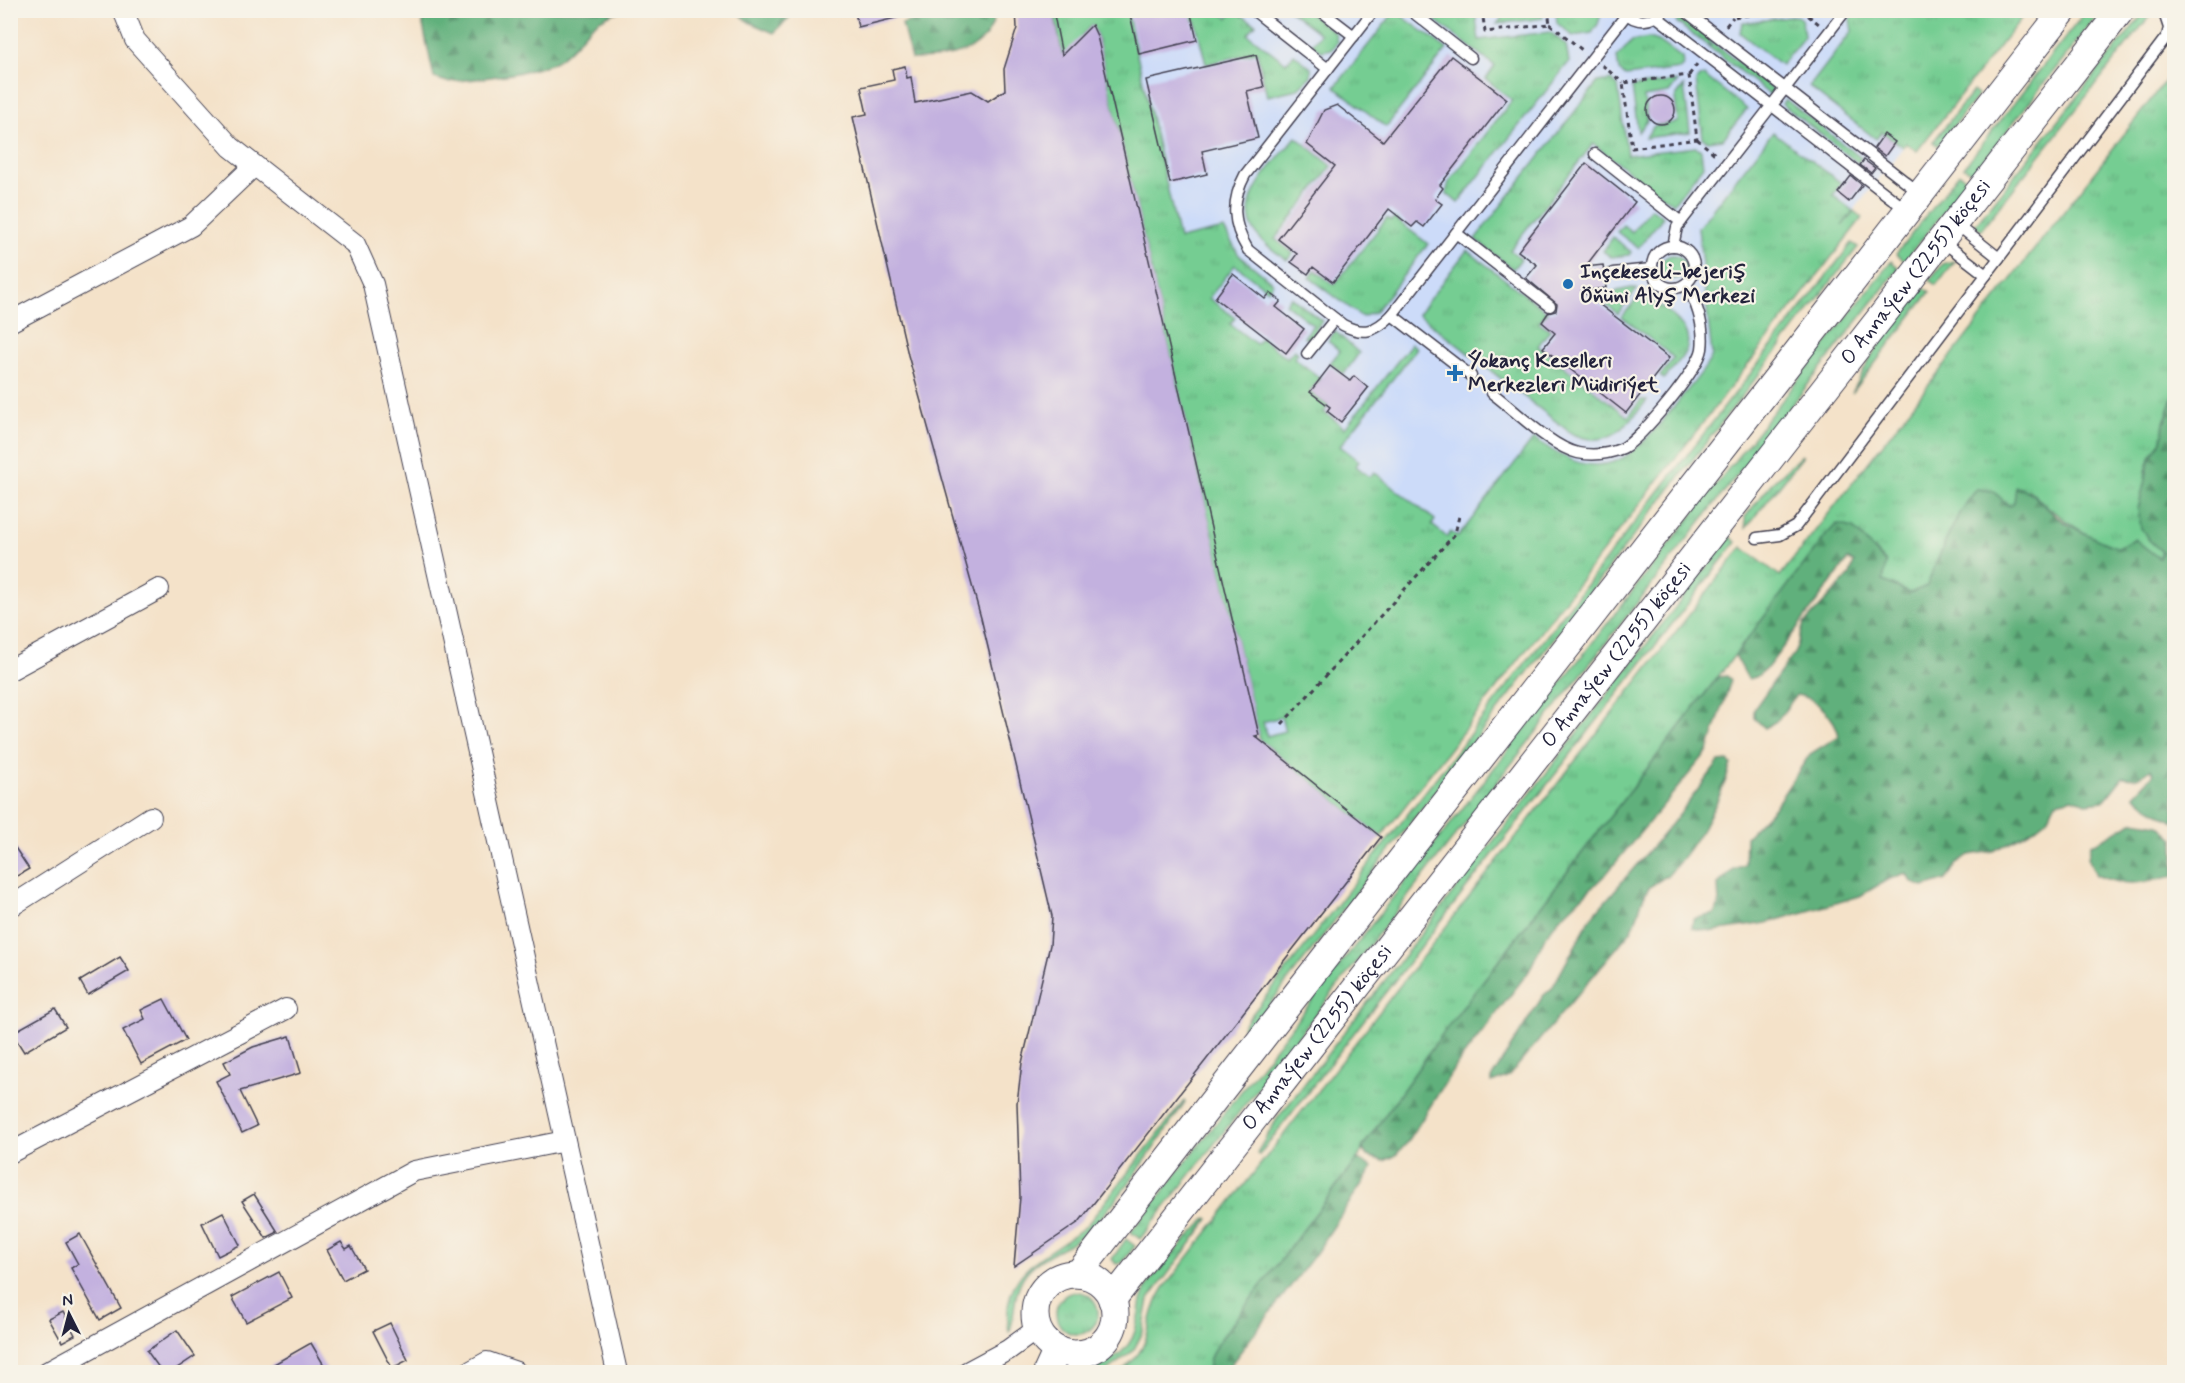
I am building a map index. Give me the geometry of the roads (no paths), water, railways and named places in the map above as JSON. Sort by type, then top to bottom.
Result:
[{"type":"main road","name":"O Annaýew (2255) köçesi","points":[[1078,1274],[2064,10]]},
{"type":"main road","name":"O Annaýew (2255) köçesi","points":[[1112,1300],[2121,10]]},
{"type":"main road","points":[[1078,1274],[1099,1282],[1112,1300],[1114,1322],[1104,1342],[1085,1353],[1052,1361],[1037,1329],[1035,1315],[1037,1302],[1043,1290],[1053,1281],[1078,1274]]},
{"type":"street","points":[[123,10],[135,40],[231,147],[355,244],[373,284],[616,1372]]},
{"type":"street","points":[[10,322],[191,226],[254,166]]},
{"type":"street","points":[[10,670],[159,589]]},
{"type":"street","points":[[10,906],[151,817]]},
{"type":"street","points":[[10,1153],[286,1009]]},
{"type":"street","points":[[47,1372],[414,1171],[565,1140]]},
{"type":"street","points":[[968,1372],[1008,1350],[1037,1329]]},
{"type":"street","points":[[469,1372],[487,1362],[516,1372]]},
{"type":"lane","points":[[1253,10],[1328,69]]},
{"type":"lane","points":[[1320,10],[1354,36]]},
{"type":"lane","points":[[1374,10],[1245,175],[1234,204],[1239,235],[1248,250],[1335,319],[1355,332],[1367,332],[1381,326],[1392,315],[1624,13],[1638,20],[1661,14],[1772,106],[1915,202]]},
{"type":"lane","points":[[1410,10],[1471,58]]},
{"type":"lane","points":[[1684,10],[1785,89],[1915,202]]},
{"type":"lane","points":[[1673,246],[1674,235],[1681,222],[1846,10]]},
{"type":"lane","points":[[1757,538],[1780,535],[1796,526],[2167,36],[2168,19],[2164,13]]},
{"type":"lane","points":[[1594,154],[1681,222]]},
{"type":"lane","points":[[1948,232],[1999,258]]},
{"type":"lane","points":[[1948,232],[1986,275]]},
{"type":"lane","points":[[1456,233],[1550,306]]},
{"type":"lane","points":[[1673,246],[1686,250],[1694,262],[1692,276],[1686,284],[1676,289],[1662,286],[1657,282],[1651,269],[1659,250],[1673,246]]},
{"type":"lane","points":[[1613,273],[1651,269]]},
{"type":"lane","points":[[1492,393],[1568,450],[1592,454],[1624,447],[1642,433],[1691,372],[1702,352],[1698,312],[1686,284]]},
{"type":"lane","points":[[1392,315],[1471,376]]},
{"type":"lane","points":[[1307,354],[1335,319]]},
{"type":"place","name":"Inçekeseli-bejeriş Öňüni Alyş Merkezi","points":[[1568,284]]},
{"type":"place","name":"Ýokanç Keselleri Merkezleri Müdiriýet","points":[[1455,373]]}]
